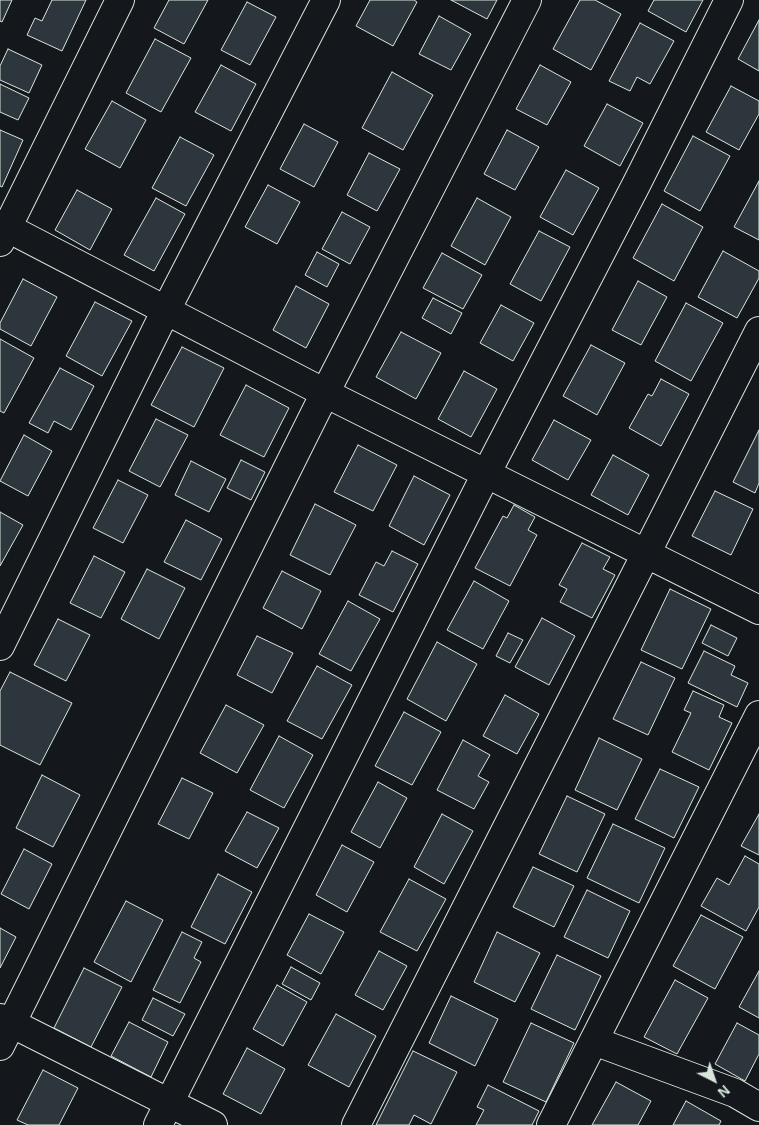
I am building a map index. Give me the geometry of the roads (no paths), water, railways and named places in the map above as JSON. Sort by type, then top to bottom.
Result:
[{"type":"street","points":[[120,0],[2,232],[166,310],[325,393],[759,610]]},
{"type":"street","points":[[0,646],[166,310],[326,0]]},
{"type":"street","points":[[213,1125],[164,1114],[4,1029],[325,393],[527,0]]},
{"type":"street","points":[[164,1114],[486,474],[636,185],[729,0]]},
{"type":"street","points":[[356,1125],[759,331]]},
{"type":"street","points":[[551,1125],[759,715]]},
{"type":"street","points":[[594,1041],[735,1093],[759,1107]]}]
